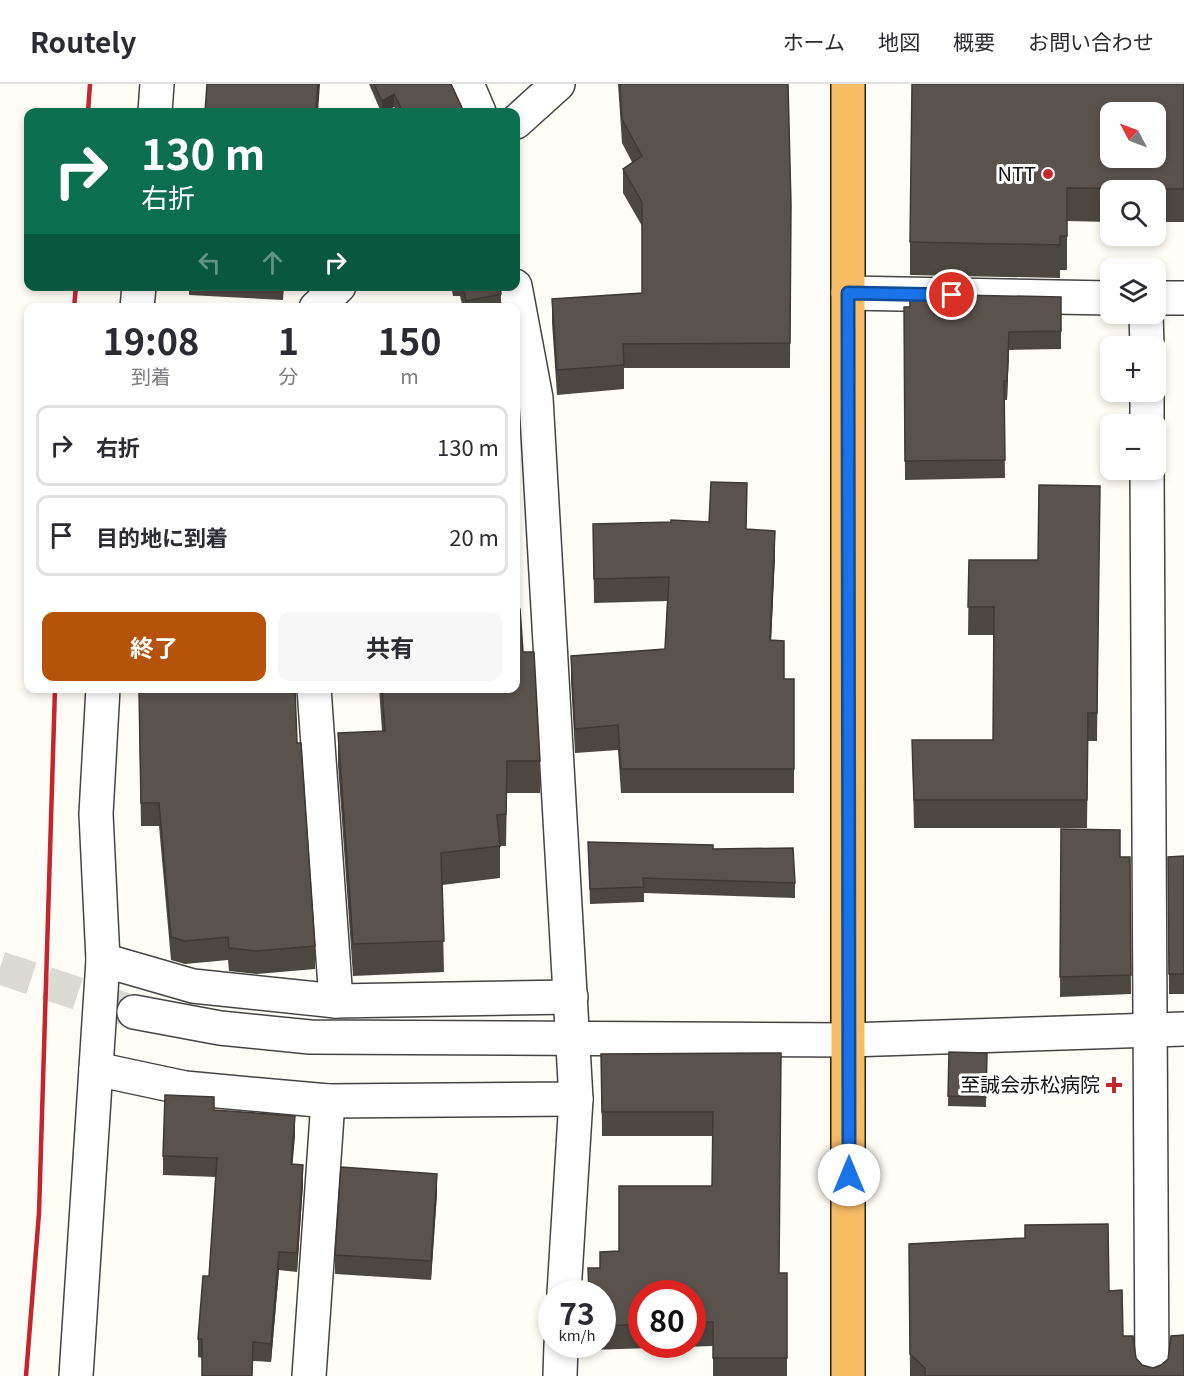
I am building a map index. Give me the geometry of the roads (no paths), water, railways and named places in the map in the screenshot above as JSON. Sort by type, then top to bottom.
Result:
[{"type":"highway","points":[[848,84],[848,1376]]},
{"type":"street","points":[[155,108],[157,84]]},
{"type":"street","points":[[467,84],[477,108]]},
{"type":"street","points":[[520,118],[558,84]]},
{"type":"street","points":[[321,303],[334,291]]},
{"type":"street","points":[[848,293],[1100,298]]},
{"type":"street","points":[[1166,298],[1184,298]]},
{"type":"street","points":[[520,313],[536,398],[576,1098],[565,1280]]},
{"type":"street","points":[[1147,480],[1152,1376]]},
{"type":"street","points":[[76,1376],[103,960],[96,814],[103,693]]},
{"type":"street","points":[[314,693],[336,1001]]},
{"type":"street","points":[[103,960],[193,986],[336,1001],[571,997]]},
{"type":"street","points":[[134,1012],[220,1028],[310,1036],[573,1040],[849,1040],[1151,1028],[1184,1029]]},
{"type":"street","points":[[96,1069],[184,1088],[328,1101],[576,1098]]},
{"type":"street","points":[[309,1376],[328,1101]]},
{"type":"street","points":[[560,1376],[561,1358]]},
{"type":"tunnel","points":[[0,968],[134,1012]]},
{"type":"railway","points":[[88,108],[90,84]]},
{"type":"railway","points":[[74,303],[76,291]]},
{"type":"railway","points":[[26,1376],[39,1213],[55,693]]},
{"type":"place","name":"NTT","points":[[1048,174]]},
{"type":"place","name":"至誠会赤松病院","points":[[1114,1085]]}]
